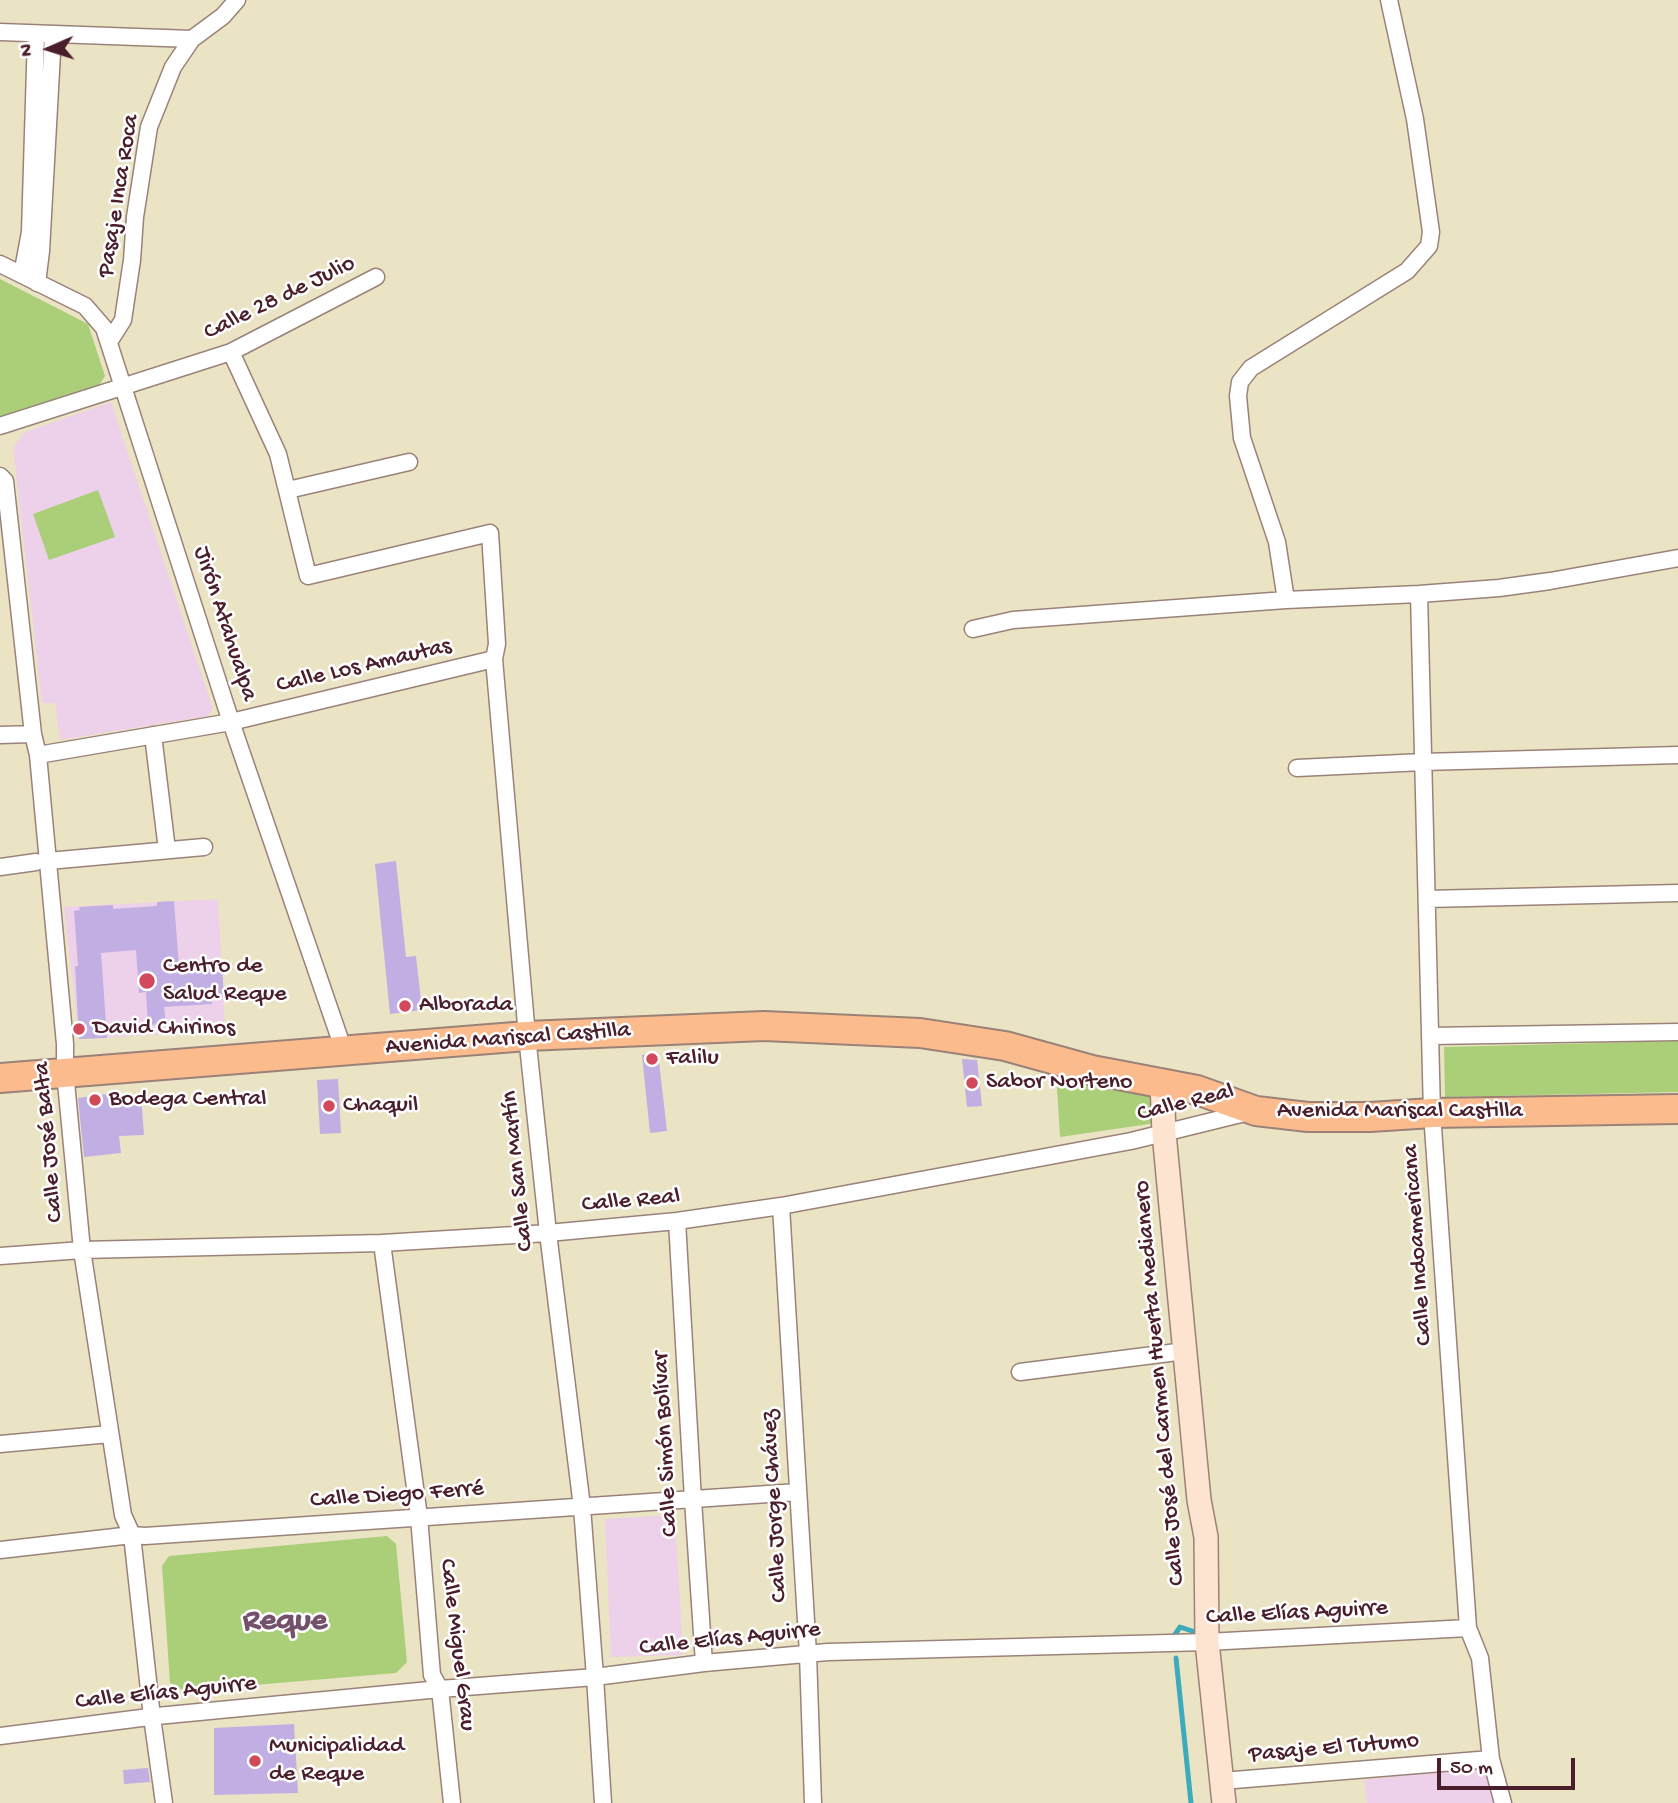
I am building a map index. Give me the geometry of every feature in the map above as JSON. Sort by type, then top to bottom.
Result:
[{"type":"highway","name":"Avenida Mariscal Castilla","points":[[0,1078],[527,1036],[764,1026],[920,1033],[1005,1046],[1092,1070],[1197,1090],[1256,1111],[1308,1117],[1678,1109]]},
{"type":"street","name":"Pasaje Inca Roca","points":[[109,342],[123,320],[149,127],[173,67],[192,39],[223,16],[237,0]]},
{"type":"street","points":[[1286,600],[1277,542],[1242,438],[1238,396],[1240,382],[1251,368],[1407,271],[1429,246],[1431,232],[1415,119],[1389,0]]},
{"type":"street","points":[[0,32],[192,39]]},
{"type":"street","points":[[22,275],[30,232],[36,35]]},
{"type":"street","points":[[37,282],[53,35]]},
{"type":"street","name":"Jirón Atahualpa","points":[[0,264],[85,306],[104,328],[231,722],[344,1051]]},
{"type":"street","name":"Calle 28 de Julio","points":[[0,426],[232,352],[376,277]]},
{"type":"street","points":[[232,352],[278,454],[288,490],[409,462]]},
{"type":"street","name":"Calle José Balta","points":[[0,476],[5,481],[33,734],[38,755],[42,861],[65,1044],[65,1072],[82,1250],[123,1515],[132,1535],[164,1803]]},
{"type":"street","name":"Calle San Martín","points":[[288,490],[308,576],[490,533],[497,644],[494,659],[527,1036],[582,1507],[603,1803]]},
{"type":"street","points":[[973,629],[1013,620],[1499,588],[1678,558]]},
{"type":"street","name":"Calle Indoamericana","points":[[1419,594],[1432,1113],[1468,1628],[1480,1658],[1491,1759],[1503,1803]]},
{"type":"street","name":"Calle Los Amautas","points":[[38,755],[231,722],[494,659]]},
{"type":"street","points":[[0,735],[33,734]]},
{"type":"street","points":[[153,735],[167,850]]},
{"type":"street","points":[[1297,768],[1678,755]]},
{"type":"street","points":[[0,867],[204,847]]},
{"type":"street","points":[[1427,899],[1678,894]]},
{"type":"street","points":[[1430,1036],[1678,1032]]},
{"type":"street","name":"Calle José del Carmen Huerta Medianero","points":[[1162,1083],[1164,1133],[1199,1500],[1206,1537],[1207,1642],[1223,1792]]},
{"type":"street","name":"Calle Real","points":[[0,1256],[82,1250],[382,1243],[677,1222],[781,1206],[1117,1143],[1256,1111]]},
{"type":"street","name":"Calle Jorge Chávez","points":[[781,1206],[813,1803]]},
{"type":"street","name":"Calle Simón Bolívar","points":[[677,1222],[704,1663]]},
{"type":"street","name":"Calle Miguel Grau","points":[[382,1243],[419,1517],[432,1675],[440,1689],[452,1803]]},
{"type":"street","points":[[1020,1372],[1185,1351]]},
{"type":"street","points":[[0,1444],[110,1434]]},
{"type":"street","name":"Calle Diego Ferré","points":[[0,1550],[132,1535],[798,1492]]},
{"type":"street","name":"Calle Elías Aguirre","points":[[0,1736],[152,1717],[595,1677],[704,1663],[807,1654],[902,1649],[1207,1642],[1468,1628]]},
{"type":"street","name":"Pasaje El Tutumo","points":[[1223,1792],[1491,1759]]},
{"type":"shaded area","points":[[111,402],[213,709],[208,716],[60,740],[55,703],[42,703],[13,447],[25,432]]},
{"type":"shaded area","name":"Centro de Salud Reque","points":[[218,899],[225,1031],[79,1039],[64,907]]},
{"type":"shaded area","points":[[675,1515],[683,1655],[611,1657],[605,1519]]},
{"type":"shaded area","points":[[1488,1766],[1494,1803],[1367,1803],[1364,1780]]},
{"type":"green space","points":[[0,279],[88,324],[105,376],[98,387],[0,419]]},
{"type":"green space","points":[[98,490],[115,537],[49,560],[33,514]]},
{"type":"green space","points":[[1678,1041],[1678,1092],[1445,1097],[1444,1047]]},
{"type":"green space","points":[[1056,1071],[1158,1097],[1156,1123],[1060,1137]]},
{"type":"green space","points":[[387,1536],[396,1544],[407,1662],[396,1673],[184,1691],[170,1683],[162,1566],[169,1556]]},
{"type":"building","points":[[396,861],[406,957],[416,956],[422,1010],[390,1014],[375,864]]},
{"type":"building","points":[[174,901],[179,966],[222,963],[224,997],[212,998],[212,1004],[164,1007],[166,1024],[148,1025],[146,992],[139,993],[136,950],[101,953],[107,1038],[79,1039],[74,911],[80,910],[79,907],[113,905],[113,909],[157,906],[157,902]]},
{"type":"building","points":[[658,1053],[667,1131],[650,1133],[642,1055]]},
{"type":"building","name":"Sabor Norteno","points":[[962,1059],[977,1060],[982,1106],[967,1107]]},
{"type":"building","name":"Chaquil","points":[[338,1079],[341,1133],[320,1134],[317,1080]]},
{"type":"building","points":[[115,1093],[115,1097],[141,1095],[144,1135],[119,1136],[121,1153],[84,1157],[78,1098]]},
{"type":"building","name":"Municipalidad de Reque","points":[[294,1724],[298,1793],[214,1795],[214,1728]]},
{"type":"building","points":[[148,1768],[150,1782],[124,1784],[123,1770]]},
{"type":"waterway","points":[[1174,1636],[1180,1627],[1199,1632]]},
{"type":"waterway","points":[[1176,1658],[1191,1803]]},
{"type":"place","name":"Centro de Salud Reque","points":[[147,981]]},
{"type":"place","name":"Alborada","points":[[405,1006]]},
{"type":"place","name":"David Chirinos","points":[[79,1029]]},
{"type":"place","name":"Falilu","points":[[652,1059]]},
{"type":"place","name":"Sabor Norteno","points":[[972,1083]]},
{"type":"place","name":"Bodega Central","points":[[95,1100]]},
{"type":"place","name":"Chaquil","points":[[329,1106]]},
{"type":"place","name":"Municipalidad de Reque","points":[[255,1761]]},
{"type":"district","name":"Reque","points":[[285,1623]]}]
